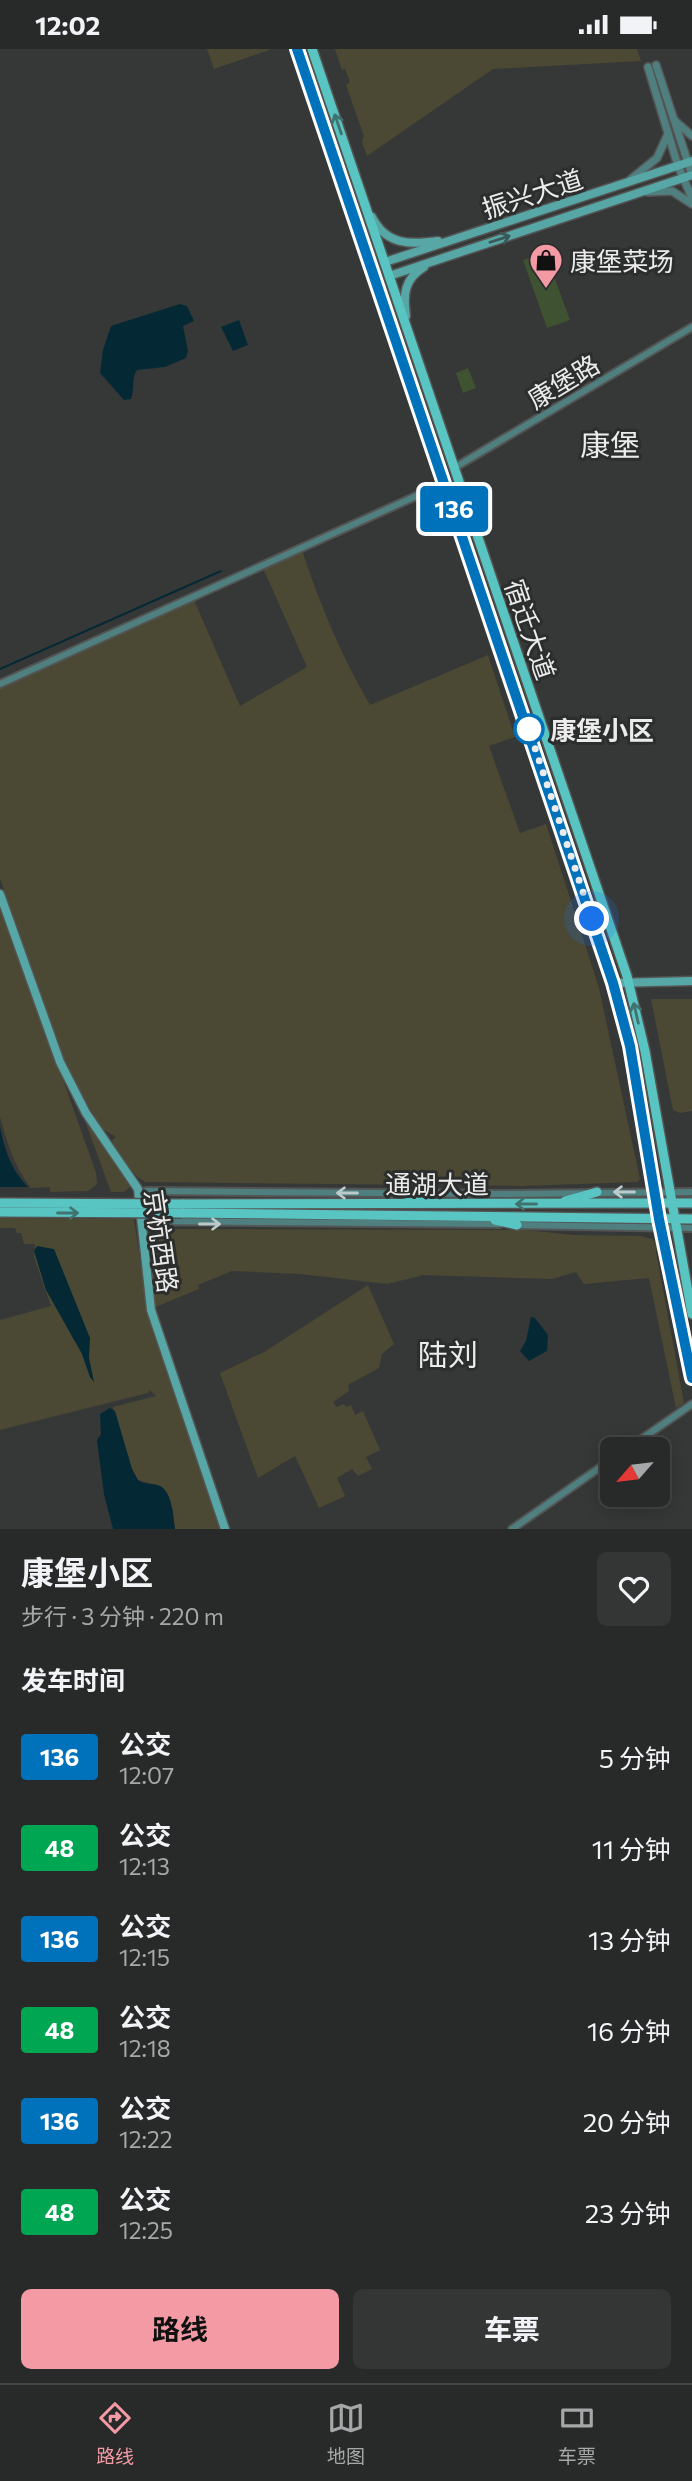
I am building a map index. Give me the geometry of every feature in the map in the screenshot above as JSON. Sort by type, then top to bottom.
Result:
[{"type":"main road","name":"宿迁大道","points":[[297,49],[613,983],[630,1046],[656,1203],[692,1378]]},
{"type":"main road","name":"宿迁大道","points":[[312,49],[629,982],[645,1051],[692,1314]]},
{"type":"main road","name":"振兴大道","points":[[385,262],[690,162]]},
{"type":"main road","name":"振兴大道","points":[[389,276],[689,176]]},
{"type":"main road","points":[[362,197],[378,229],[400,243],[462,238]]},
{"type":"main road","points":[[411,343],[404,297],[408,281],[424,267],[463,251]]},
{"type":"main road","name":"京杭西路","points":[[0,894],[60,1062],[86,1112],[134,1181],[140,1195],[151,1311],[225,1529]]},
{"type":"main road","points":[[613,983],[692,981]]},
{"type":"main road","points":[[558,1204],[597,1192]]},
{"type":"main road","points":[[401,1193],[439,1203]]},
{"type":"main road","name":"通湖大道","points":[[182,1208],[439,1203],[656,1203],[670,1197],[692,1203]]},
{"type":"main road","points":[[0,1203],[182,1208]]},
{"type":"main road","points":[[609,1204],[613,1213],[609,1217]]},
{"type":"main road","points":[[0,1212],[182,1208]]},
{"type":"main road","name":"通湖大道","points":[[182,1208],[609,1217],[660,1223],[692,1219]]},
{"type":"main road","points":[[480,1216],[517,1225]]},
{"type":"street","points":[[689,176],[678,166],[652,66],[690,162],[692,198]]},
{"type":"street","points":[[671,117],[692,136]]},
{"type":"street","points":[[626,184],[657,158],[668,133]]},
{"type":"street","points":[[633,194],[672,191],[692,204]]},
{"type":"street","name":"康堡路","points":[[454,468],[692,327]]},
{"type":"street","points":[[0,684],[445,482]]},
{"type":"street","points":[[140,1195],[146,1191],[654,1192],[670,1197],[692,1192]]},
{"type":"street","points":[[142,1221],[517,1225],[660,1223]]},
{"type":"street","points":[[675,1223],[692,1228]]},
{"type":"street","points":[[644,1437],[692,1404]]},
{"type":"street","points":[[512,1529],[600,1467]]},
{"type":"shaded area","points":[[207,49],[272,49],[214,69]]},
{"type":"shaded area","points":[[335,49],[637,49],[641,61],[493,69],[367,156],[362,142],[364,136],[346,85],[350,82],[345,69],[342,70]]},
{"type":"shaded area","points":[[302,550],[332,629],[370,705],[488,655],[515,737],[489,746],[520,833],[546,824],[599,988],[640,1179],[637,1182],[522,1186],[145,1182],[122,1158],[112,1140],[116,1137],[101,1128],[62,1058],[0,878],[0,688],[194,600],[240,706],[307,667],[263,568]]},
{"type":"shaded area","points":[[0,902],[96,1173],[97,1184],[88,1191],[50,1192],[50,1187],[31,1188],[15,1162],[6,1137],[0,1117]]},
{"type":"shaded area","points":[[651,999],[692,999],[692,1111],[680,1113],[673,1110]]},
{"type":"shaded area","points":[[81,1110],[131,1186],[124,1192],[111,1192]]},
{"type":"shaded area","points":[[0,1218],[134,1219],[148,1316],[221,1529],[175,1529],[173,1510],[160,1486],[138,1480],[132,1469],[113,1407],[156,1396],[150,1390],[148,1393],[0,1430],[0,1320],[51,1306],[34,1257],[35,1244],[24,1244],[21,1233],[17,1233],[15,1228],[0,1228]]},
{"type":"shaded area","points":[[155,1229],[526,1230],[573,1235],[641,1236],[652,1239],[658,1245],[656,1252],[684,1403],[676,1408],[649,1278],[584,1284],[576,1272],[552,1279],[423,1275],[387,1284],[300,1274],[232,1271],[198,1285],[199,1289],[153,1308],[146,1238]]},
{"type":"shaded area","points":[[368,1285],[394,1344],[382,1354],[379,1368],[348,1385],[349,1391],[333,1402],[336,1407],[351,1405],[355,1415],[363,1411],[380,1450],[366,1457],[372,1469],[358,1476],[352,1469],[337,1478],[345,1496],[319,1508],[295,1456],[258,1478],[220,1373],[264,1352]]},
{"type":"water","points":[[180,304],[187,306],[194,321],[183,326],[188,351],[186,358],[165,367],[137,370],[131,399],[124,400],[100,373],[103,350],[111,326]]},
{"type":"water","points":[[239,320],[248,345],[233,351],[221,327]]},
{"type":"water","points":[[0,1127],[10,1159],[28,1187],[0,1187]]},
{"type":"water","points":[[37,1246],[54,1249],[90,1338],[89,1358],[94,1382],[82,1354],[46,1290],[34,1251]]},
{"type":"water","points":[[531,1317],[535,1318],[548,1335],[547,1351],[529,1361],[520,1351],[526,1341]]},
{"type":"water","points":[[110,1408],[115,1411],[132,1469],[138,1480],[160,1486],[168,1494],[175,1529],[113,1529],[104,1494],[97,1440],[101,1434],[100,1414]]},
{"type":"building","name":"康堡菜场","points":[[545,252],[570,320],[547,328],[523,260]]},
{"type":"building","points":[[468,368],[476,388],[463,393],[456,373]]},
{"type":"waterway","points":[[0,669],[221,571]]},
{"type":"bus line","name":"136","points":[[297,49],[501,645],[613,983],[630,1046],[659,1219],[692,1378]]},
{"type":"place","name":"康堡菜场","points":[[546,290]]},
{"type":"place","name":"康堡小区","points":[[529,729]]},
{"type":"district","name":"康堡","points":[[610,443]]},
{"type":"district","name":"陆刘","points":[[448,1353]]},
{"type":"route","points":[[529,729],[528,727],[592,919]]}]
